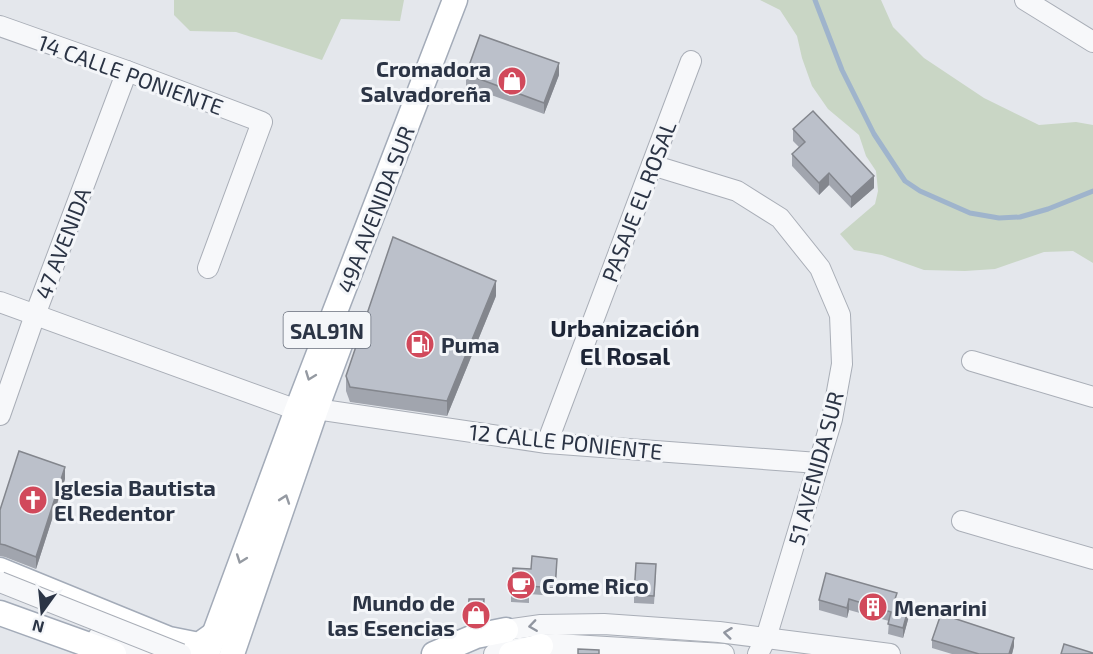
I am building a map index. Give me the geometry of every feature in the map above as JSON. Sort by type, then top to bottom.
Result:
[{"type":"main road","name":"49A AVENIDA SUR","points":[[210,644],[306,410],[461,4]]},
{"type":"main road","name":"49A AVENIDA SUR","points":[[233,654],[306,410]]},
{"type":"main road","points":[[0,570],[176,649],[210,644]]},
{"type":"main road","points":[[0,613],[114,654]]},
{"type":"main road","points":[[434,654],[476,636],[506,630]]},
{"type":"main road","points":[[510,654],[552,648]]},
{"type":"street","points":[[1025,0],[1093,42]]},
{"type":"street","name":"14 CALLE PONIENTE","points":[[0,26],[262,122],[208,268]]},
{"type":"street","name":"PASAJE EL ROSAL","points":[[547,443],[691,61]]},
{"type":"street","name":"47 AVENIDA","points":[[0,415],[127,71]]},
{"type":"street","name":"51 AVENIDA SUR","points":[[652,165],[737,192],[780,219],[820,268],[840,315],[842,364],[832,419],[762,646]]},
{"type":"street","name":"12 CALLE PONIENTE","points":[[0,302],[306,410],[547,443],[818,463]]},
{"type":"street","points":[[972,361],[1093,397]]},
{"type":"street","points":[[962,521],[1093,559]]},
{"type":"street","points":[[0,582],[176,649]]},
{"type":"street","points":[[0,600],[145,654]]},
{"type":"street","points":[[460,654],[506,630],[541,624],[604,624],[719,632],[762,646],[890,654]]},
{"type":"street","points":[[494,654],[520,648],[724,654]]},
{"type":"green space","points":[[174,0],[404,0],[400,21],[341,19],[322,60],[236,32],[190,31],[174,15]]},
{"type":"green space","points":[[760,0],[881,0],[893,27],[924,58],[984,98],[1039,125],[1076,122],[1093,125],[1093,263],[1073,251],[1044,252],[995,269],[924,270],[882,255],[854,250],[840,234],[875,204],[878,191],[876,171],[866,156],[859,135],[828,109],[812,86],[797,36],[780,10]]},
{"type":"building","name":"Cromadora Salvadoreña","points":[[480,35],[559,63],[544,103],[466,74]]},
{"type":"building","points":[[813,111],[874,176],[851,197],[829,173],[819,183],[792,154],[805,142],[793,129]]},
{"type":"building","name":"Puma","points":[[393,237],[496,281],[447,401],[350,387],[346,376]]},
{"type":"building","name":"Iglesia Bautista El Redentor","points":[[19,451],[65,467],[36,557],[0,544],[0,510]]},
{"type":"building","points":[[532,556],[557,559],[555,588],[529,586],[529,595],[511,594],[513,568],[531,569]]},
{"type":"building","points":[[636,563],[656,564],[654,596],[634,595]]},
{"type":"building","points":[[826,573],[897,593],[894,602],[909,606],[903,628],[888,624],[891,612],[849,599],[847,608],[819,600]]},
{"type":"building","name":"Mundo de las Esencias","points":[[469,599],[484,599],[483,616],[468,620]]},
{"type":"building","points":[[941,614],[1014,638],[1009,654],[979,654],[932,640]]},
{"type":"building","points":[[1064,644],[1093,653],[1093,654],[1061,654]]},
{"type":"building","points":[[578,649],[599,650],[599,654],[578,654]]},
{"type":"waterway","points":[[815,0],[842,70],[874,134],[905,181],[920,191],[970,213],[999,218],[1020,217],[1048,209],[1093,191]]},
{"type":"place","name":"Cromadora Salvadoreña","points":[[512,81]]},
{"type":"place","name":"Puma","points":[[420,344]]},
{"type":"place","name":"Iglesia Bautista El Redentor","points":[[33,500]]},
{"type":"place","name":"Come Rico","points":[[521,585]]},
{"type":"place","name":"Menarini","points":[[873,607]]},
{"type":"place","name":"Mundo de las Esencias","points":[[476,615]]},
{"type":"district","name":"Urbanización El Rosal","points":[[625,341]]}]
